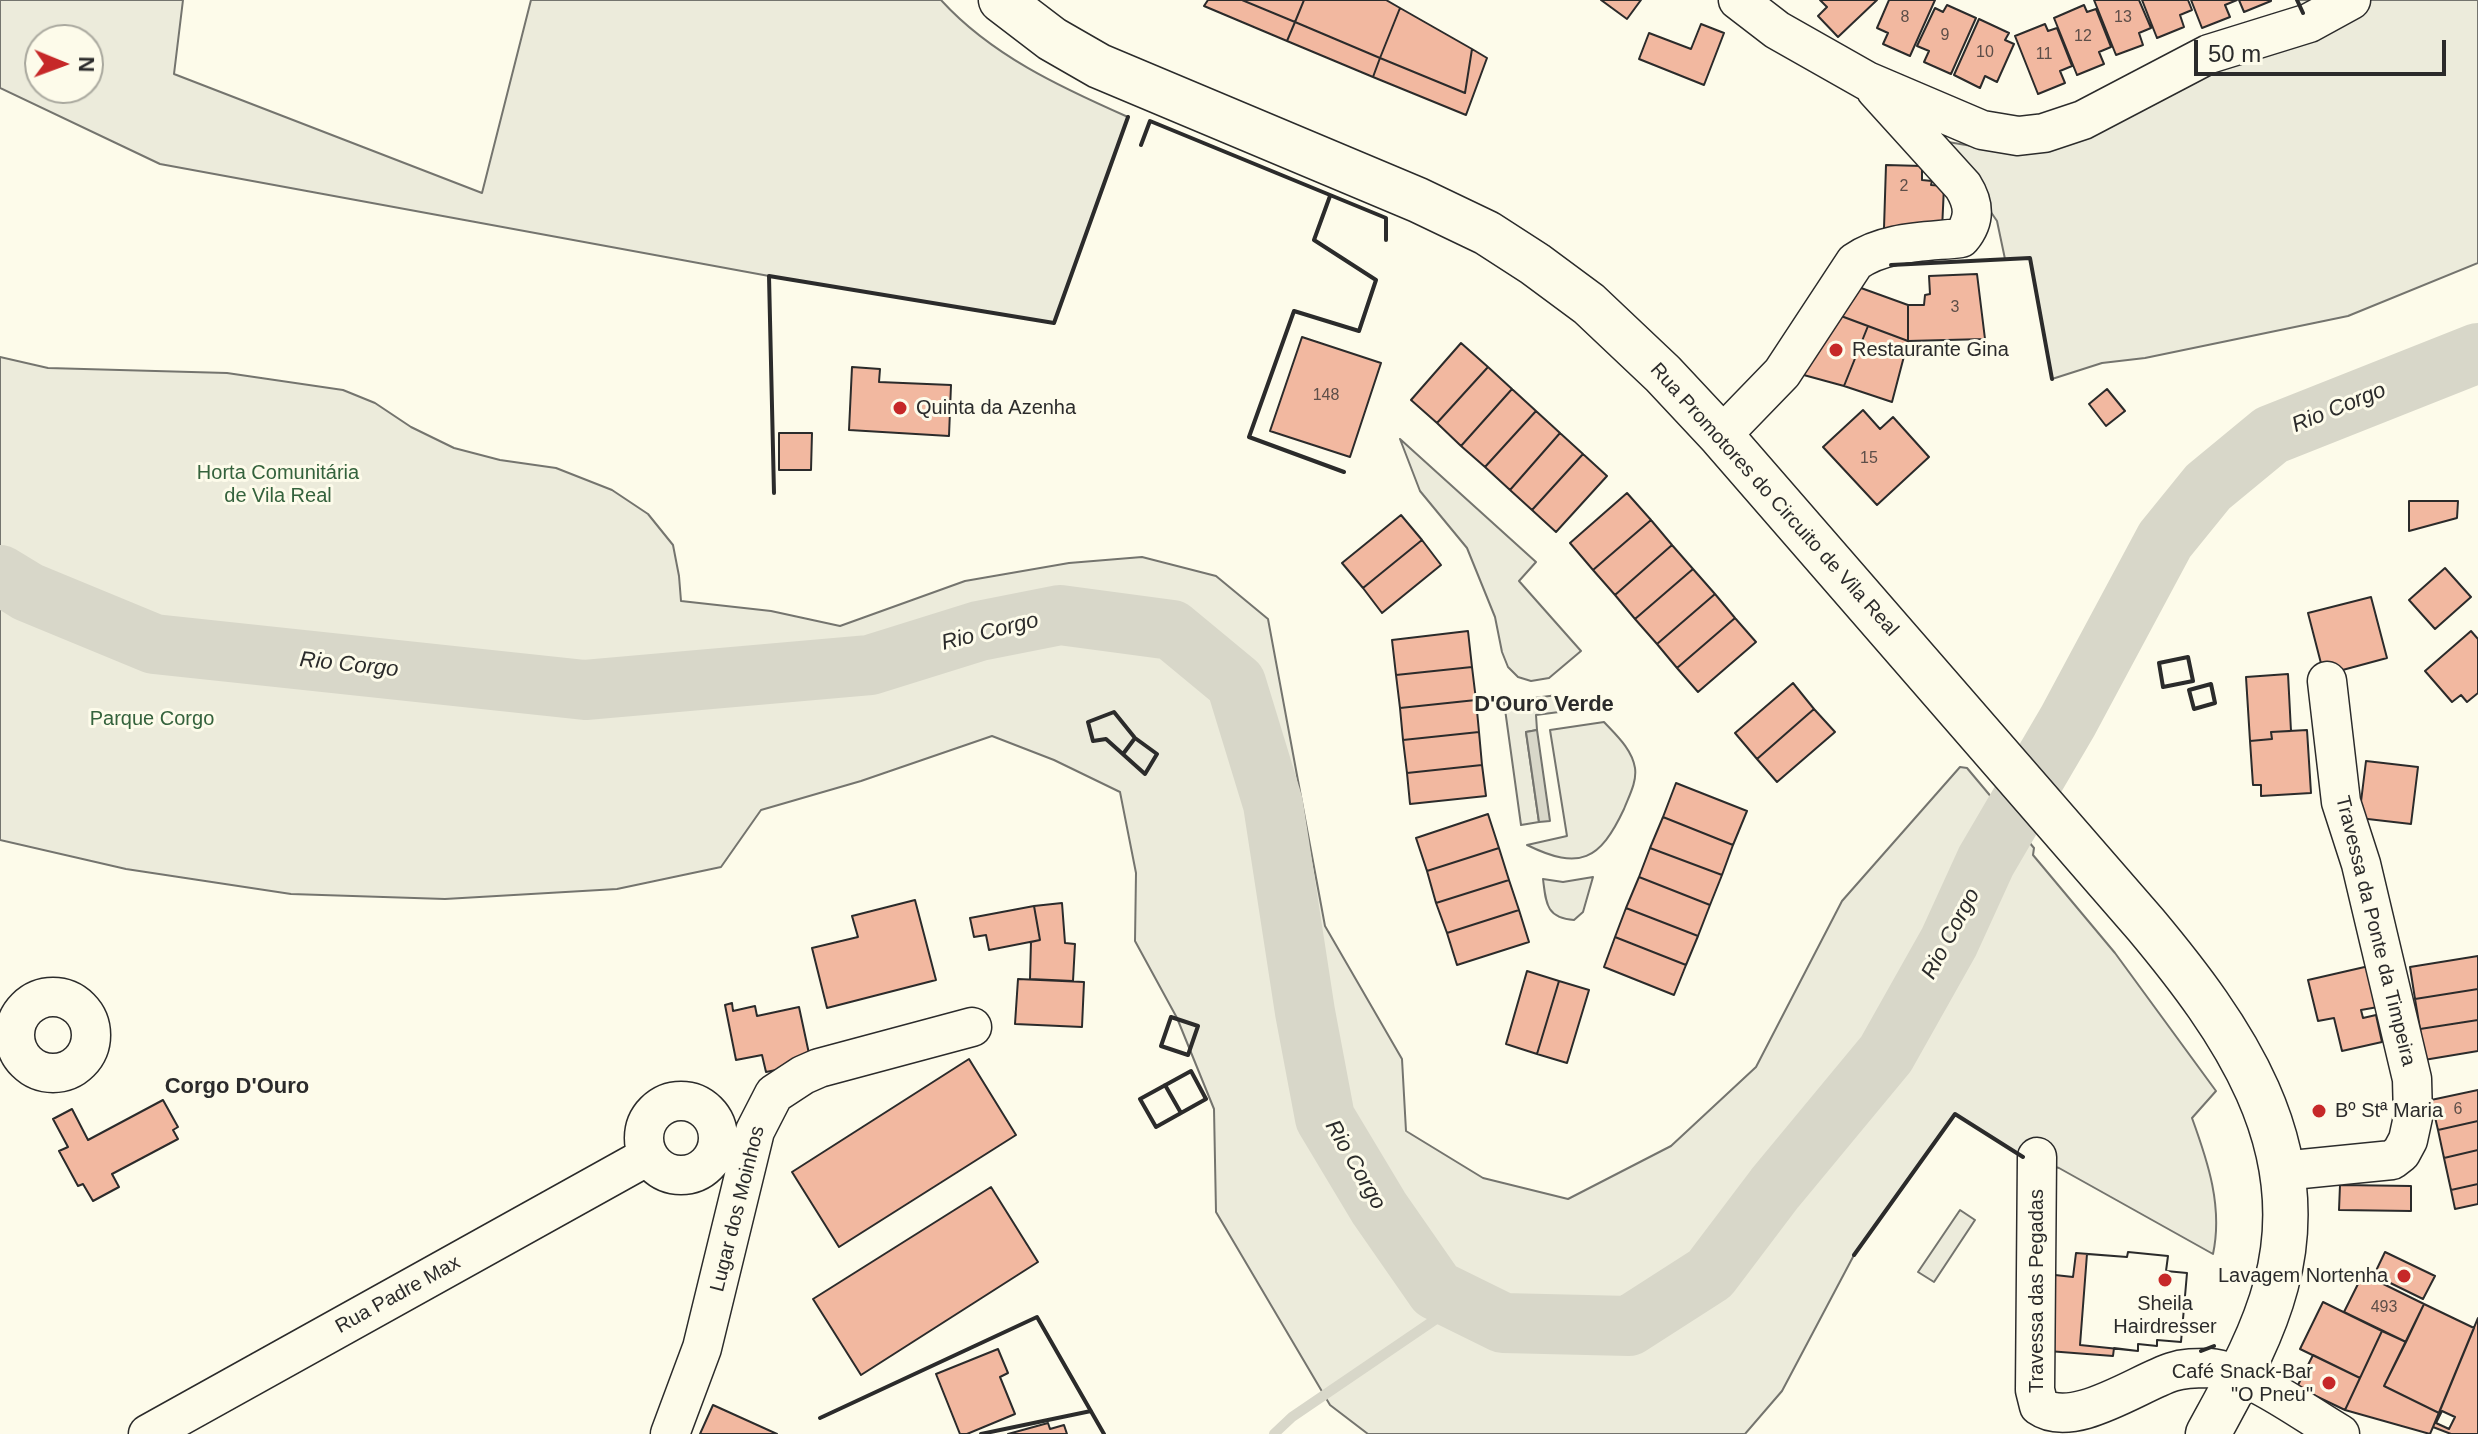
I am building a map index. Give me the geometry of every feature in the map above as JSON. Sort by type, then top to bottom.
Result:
[{"type":"main road","name":"Rua Promotores do Circuito de Vila Real","points":[[1001,0],[1052,39],[1099,66],[1418,200],[1499,241],[1598,312],[1663,374],[1721,436],[2163,946],[2212,1011],[2248,1071],[2270,1121],[2282,1171],[2285,1208],[2281,1265],[2270,1304],[2240,1374],[2208,1434]]},
{"type":"street","points":[[1738,0],[1777,30],[1867,81],[1982,130],[2018,136],[2044,133],[2096,114],[2209,54],[2309,23],[2351,0]]},
{"type":"street","points":[[1721,436],[1782,373],[1855,262],[1883,247],[1961,238],[1969,227],[1972,213],[1967,192],[1867,81]]},
{"type":"street","name":"Travessa da Ponte da Timpeira","points":[[2282,1171],[2392,1160],[2405,1147],[2413,1117],[2410,1067],[2359,856],[2345,820],[2339,792],[2327,681]]},
{"type":"street","name":"Lugar dos Moinhos","points":[[670,1434],[702,1348],[751,1142],[774,1094],[819,1068],[972,1027]]},
{"type":"street","name":"Rua Padre Max","points":[[148,1434],[648,1156]]},
{"type":"street","name":"Travessa das Pegadas","points":[[2037,1157],[2035,1390],[2039,1406],[2054,1411],[2093,1408],[2181,1370],[2204,1368],[2240,1374]]},
{"type":"street","points":[[2240,1374],[2340,1434]]},
{"type":"green space","points":[[0,0],[183,0],[174,74],[482,193],[531,0],[941,0],[961,20],[1004,53],[1077,94],[1128,117],[1054,323],[769,276],[160,164],[34,104],[104,104],[104,24],[24,24],[24,99],[0,88]]},
{"type":"green space","points":[[2297,0],[2478,0],[2478,263],[2348,316],[2145,358],[2102,363],[2052,379],[2030,258],[2005,259],[1997,221],[1942,141],[1978,147],[2134,104],[2312,32]]},
{"type":"green space","name":"Parque Corgo","points":[[0,357],[48,368],[227,373],[343,390],[375,403],[411,427],[454,448],[500,460],[556,468],[612,490],[648,514],[673,545],[681,601],[771,611],[840,626],[965,581],[1069,563],[1142,557],[1216,576],[1268,619],[1325,926],[1402,1059],[1406,1131],[1483,1178],[1568,1199],[1671,1146],[1756,1067],[1842,901],[1960,767],[1967,768],[2034,848],[2033,855],[2115,953],[2216,1091],[2192,1118],[2215,1202],[2213,1254],[2059,1168],[2027,1159],[1955,1114],[1854,1255],[1782,1391],[1745,1434],[1368,1434],[1330,1405],[1216,1212],[1214,1109],[1177,1018],[1135,941],[1136,873],[1120,792],[1054,760],[992,736],[861,781],[761,810],[721,867],[617,889],[445,899],[291,894],[126,869],[0,840]]},
{"type":"green space","points":[[1400,439],[1536,562],[1519,581],[1581,651],[1549,678],[1531,681],[1518,677],[1508,667],[1495,617],[1467,548],[1420,491]]},
{"type":"green space","points":[[1557,695],[1559,712],[1536,715],[1537,730],[1526,732],[1539,822],[1521,825],[1504,702]]},
{"type":"green space","points":[[1604,722],[1627,749],[1635,768],[1632,789],[1615,826],[1597,850],[1586,856],[1561,858],[1527,845],[1567,836],[1550,730]]},
{"type":"green space","points":[[1593,877],[1583,912],[1574,920],[1558,916],[1549,908],[1543,879],[1563,882]]},
{"type":"green space","points":[[1960,1210],[1975,1220],[1934,1282],[1918,1272]]},
{"type":"shaded area","points":[[1537,730],[1550,821],[1539,822],[1526,732]]},
{"type":"building","points":[[1208,0],[1242,0],[1295,22],[1287,41],[1204,6]]},
{"type":"building","points":[[1242,0],[1304,0],[1295,22]]},
{"type":"building","points":[[1304,0],[1386,0],[1400,8],[1380,58],[1295,22]]},
{"type":"building","points":[[1601,0],[1641,0],[1627,19]]},
{"type":"building","points":[[1820,0],[1877,0],[1838,37],[1818,16],[1827,7]]},
{"type":"building","points":[[1889,0],[1935,0],[1910,56],[1883,44],[1888,33],[1877,28]]},
{"type":"building","points":[[2094,0],[2139,0],[2151,28],[2139,33],[2143,45],[2116,55]]},
{"type":"building","points":[[2142,0],[2188,0],[2192,10],[2180,15],[2184,27],[2157,38]]},
{"type":"building","points":[[2191,0],[2237,0],[2225,5],[2230,17],[2202,28]]},
{"type":"building","points":[[2239,0],[2271,0],[2271,1],[2244,12]]},
{"type":"building","points":[[1947,5],[1976,18],[1951,74],[1924,62],[1929,51],[1917,46],[1935,8],[1943,12]]},
{"type":"building","points":[[2084,5],[2087,12],[2096,9],[2111,47],[2099,52],[2104,64],[2077,75],[2054,18]]},
{"type":"building","points":[[1400,8],[1472,49],[1465,93],[1380,58]]},
{"type":"building","points":[[1979,19],[2009,33],[2005,40],[2014,44],[1997,82],[1985,76],[1980,88],[1954,75]]},
{"type":"building","points":[[1295,22],[1380,58],[1373,77],[1287,41]]},
{"type":"building","points":[[1701,24],[1724,33],[1704,85],[1639,59],[1649,33],[1691,49]]},
{"type":"building","points":[[2045,24],[2048,31],[2057,28],[2072,66],[2060,71],[2065,83],[2038,94],[2015,36]]},
{"type":"building","points":[[1472,49],[1487,58],[1466,115],[1373,77],[1380,58],[1465,93]]},
{"type":"building","points":[[1886,165],[1922,166],[1922,180],[1932,181],[1931,185],[1944,186],[1942,230],[1884,228]]},
{"type":"building","points":[[1977,274],[1985,339],[1908,341],[1908,305],[1924,305],[1925,295],[1930,294],[1929,276]]},
{"type":"building","points":[[1850,284],[1908,305],[1908,341],[1833,313]]},
{"type":"building","points":[[1833,313],[1868,326],[1844,386],[1800,374]]},
{"type":"building","points":[[1868,326],[1908,341],[1892,402],[1844,386]]},
{"type":"building","points":[[1302,337],[1381,363],[1350,457],[1270,431]]},
{"type":"building","points":[[1461,343],[1488,367],[1437,423],[1411,400]]},
{"type":"building","name":"Quinta da Azenha","points":[[852,367],[880,369],[879,382],[951,385],[949,436],[849,430]]},
{"type":"building","points":[[1488,367],[1512,389],[1461,446],[1437,423]]},
{"type":"building","points":[[1512,389],[1536,411],[1485,467],[1461,446]]},
{"type":"building","points":[[2107,389],[2125,411],[2106,426],[2089,404]]},
{"type":"building","points":[[1863,410],[1880,429],[1893,417],[1929,457],[1877,505],[1823,447]]},
{"type":"building","points":[[1536,411],[1560,433],[1510,490],[1485,467]]},
{"type":"building","points":[[779,433],[812,433],[811,470],[779,470]]},
{"type":"building","points":[[1560,433],[1583,454],[1532,510],[1510,490]]},
{"type":"building","points":[[1583,454],[1607,476],[1556,532],[1532,510]]},
{"type":"building","points":[[1627,493],[1651,520],[1593,570],[1570,543]]},
{"type":"building","points":[[2409,501],[2458,501],[2457,518],[2409,531]]},
{"type":"building","points":[[1401,515],[1422,540],[1363,588],[1342,563]]},
{"type":"building","points":[[1651,520],[1672,545],[1615,595],[1593,570]]},
{"type":"building","points":[[1422,540],[1441,565],[1382,613],[1363,588]]},
{"type":"building","points":[[1672,545],[1693,569],[1635,619],[1615,595]]},
{"type":"building","points":[[2445,568],[2471,597],[2435,629],[2409,600]]},
{"type":"building","points":[[1693,569],[1715,594],[1657,644],[1635,619]]},
{"type":"building","points":[[1715,594],[1735,618],[1677,668],[1657,644]]},
{"type":"building","points":[[2371,597],[2387,658],[2324,675],[2308,613]]},
{"type":"building","points":[[1735,618],[1756,642],[1698,692],[1677,668]]},
{"type":"building","points":[[1468,631],[1472,667],[1396,675],[1392,640]]},
{"type":"building","points":[[2471,631],[2478,639],[2478,693],[2467,702],[2461,695],[2452,702],[2425,671]]},
{"type":"building","points":[[1472,667],[1476,700],[1400,708],[1396,675]]},
{"type":"building","points":[[2288,674],[2291,731],[2271,732],[2272,739],[2250,741],[2246,677]]},
{"type":"building","points":[[1793,683],[1814,709],[1757,759],[1735,733]]},
{"type":"building","points":[[1476,700],[1479,732],[1403,740],[1400,708]]},
{"type":"building","points":[[1814,709],[1835,732],[1777,782],[1757,759]]},
{"type":"building","points":[[2307,730],[2311,793],[2261,796],[2261,785],[2253,785],[2250,741],[2272,739],[2271,732]]},
{"type":"building","points":[[1479,732],[1482,765],[1407,773],[1403,740]]},
{"type":"building","points":[[2366,761],[2418,767],[2411,824],[2359,818]]},
{"type":"building","points":[[1482,765],[1486,796],[1410,804],[1407,773]]},
{"type":"building","points":[[1676,783],[1747,811],[1733,845],[1663,817]]},
{"type":"building","points":[[1488,814],[1499,848],[1427,871],[1416,838]]},
{"type":"building","points":[[1663,817],[1733,845],[1722,875],[1650,848]]},
{"type":"building","points":[[1499,848],[1509,880],[1436,903],[1427,871]]},
{"type":"building","points":[[1650,848],[1722,875],[1710,905],[1639,877]]},
{"type":"building","points":[[1639,877],[1710,905],[1698,936],[1626,908]]},
{"type":"building","points":[[1509,880],[1519,910],[1447,933],[1436,903]]},
{"type":"building","points":[[915,900],[936,980],[827,1008],[812,948],[858,937],[852,916]]},
{"type":"building","points":[[1062,903],[1065,943],[1075,944],[1073,981],[1030,979],[1031,942],[1040,940],[1034,906]]},
{"type":"building","points":[[1034,906],[1040,940],[989,950],[986,935],[974,937],[970,918]]},
{"type":"building","points":[[1626,908],[1698,936],[1686,965],[1615,937]]},
{"type":"building","points":[[1519,910],[1529,942],[1457,965],[1447,933]]},
{"type":"building","points":[[1615,937],[1686,965],[1674,995],[1604,967]]},
{"type":"building","points":[[2478,956],[2478,989],[2415,999],[2410,967]]},
{"type":"building","points":[[2369,966],[2378,1007],[2361,1010],[2363,1018],[2376,1015],[2382,1042],[2342,1051],[2334,1018],[2318,1021],[2308,980]]},
{"type":"building","points":[[1527,971],[1559,981],[1537,1054],[1506,1044]]},
{"type":"building","points":[[1018,979],[1084,982],[1082,1027],[1015,1024]]},
{"type":"building","points":[[1559,981],[1589,990],[1567,1063],[1537,1054]]},
{"type":"building","points":[[2478,989],[2478,1020],[2420,1029],[2415,999]]},
{"type":"building","points":[[732,1003],[733,1011],[755,1006],[757,1016],[799,1007],[811,1063],[766,1072],[762,1055],[736,1060],[725,1005]]},
{"type":"building","points":[[2478,1020],[2478,1051],[2424,1060],[2420,1029]]},
{"type":"building","points":[[969,1059],[1016,1135],[839,1247],[792,1172]]},
{"type":"building","points":[[2478,1090],[2478,1121],[2438,1130],[2431,1100]]},
{"type":"building","points":[[163,1100],[178,1127],[173,1130],[178,1139],[112,1174],[119,1187],[93,1201],[83,1184],[78,1186],[59,1151],[68,1147],[53,1119],[72,1109],[88,1140]]},
{"type":"building","points":[[2478,1121],[2478,1150],[2444,1158],[2438,1130]]},
{"type":"building","points":[[2478,1150],[2478,1184],[2451,1190],[2444,1158]]},
{"type":"building","points":[[2478,1184],[2478,1204],[2455,1209],[2451,1190]]},
{"type":"building","points":[[2340,1185],[2411,1186],[2411,1211],[2339,1210]]},
{"type":"building","points":[[991,1187],[1038,1262],[861,1375],[813,1299]]},
{"type":"building","points":[[2128,1252],[2168,1256],[2166,1271],[2187,1273],[2181,1342],[2157,1340],[2157,1346],[2138,1344],[2138,1351],[2114,1348],[2113,1356],[2048,1351],[2055,1275],[2073,1277],[2076,1253],[2127,1257]]},
{"type":"building","points":[[2128,1252],[2168,1256],[2166,1271],[2187,1273],[2181,1342],[2157,1340],[2157,1346],[2138,1344],[2138,1351],[2080,1345],[2087,1254],[2127,1257]]},
{"type":"building","name":"Lavagem Nortenha","points":[[2385,1252],[2435,1276],[2423,1299],[2374,1275]]},
{"type":"building","points":[[2363,1274],[2424,1304],[2406,1342],[2344,1312]]},
{"type":"building","points":[[2323,1302],[2382,1331],[2360,1378],[2300,1349]]},
{"type":"building","points":[[2424,1304],[2474,1328],[2439,1413],[2384,1386]]},
{"type":"building","points":[[2478,1318],[2478,1434],[2451,1434],[2433,1427]]},
{"type":"building","points":[[2382,1331],[2406,1342],[2384,1386],[2439,1413],[2430,1434],[2345,1410]]},
{"type":"building","points":[[998,1349],[1008,1373],[1000,1377],[1015,1414],[960,1434],[936,1374]]},
{"type":"building","points":[[2313,1355],[2360,1378],[2345,1410],[2297,1387]]},
{"type":"building","points":[[713,1405],[777,1434],[700,1434]]},
{"type":"building","points":[[2442,1411],[2455,1417],[2449,1429],[2436,1423]]},
{"type":"building","points":[[1048,1423],[1050,1429],[1064,1425],[1067,1434],[1008,1434]]},
{"type":"waterway","name":"Rio Corgo","points":[[0,575],[28,592],[154,644],[585,690],[870,665],[979,631],[1060,615],[1172,630],[1236,683],[1273,804],[1305,1012],[1325,1118],[1379,1208],[1436,1290],[1503,1323],[1629,1326],[1710,1274],[1775,1188],[1886,1054],[1949,942],[1986,861],[2068,721],[2165,540],[2208,487],[2271,435],[2478,353]]},
{"type":"waterway","points":[[1274,1434],[1292,1417],[1461,1302]]},
{"type":"wall","points":[[2297,0],[2303,13]]},
{"type":"wall","points":[[774,493],[769,276],[1054,323],[1128,117]]},
{"type":"wall","points":[[1141,145],[1150,121],[1386,218],[1386,240]]},
{"type":"wall","points":[[1330,196],[1314,240],[1376,280],[1359,331],[1294,311],[1249,437],[1344,472]]},
{"type":"wall","points":[[1891,265],[2030,258],[2052,379]]},
{"type":"wall","points":[[2188,657],[2193,681],[2163,687],[2159,663],[2188,657]]},
{"type":"wall","points":[[2211,684],[2215,703],[2194,709],[2189,690],[2211,684]]},
{"type":"wall","points":[[1114,712],[1135,738],[1157,754],[1145,774],[1106,739],[1093,741],[1088,722],[1114,712]]},
{"type":"wall","points":[[1123,754],[1135,738]]},
{"type":"wall","points":[[1171,1017],[1198,1026],[1188,1055],[1161,1046],[1171,1017]]},
{"type":"wall","points":[[1191,1071],[1206,1099],[1156,1127],[1140,1099],[1191,1071]]},
{"type":"wall","points":[[1165,1085],[1181,1113]]},
{"type":"wall","points":[[1854,1255],[1955,1114],[2023,1157]]},
{"type":"wall","points":[[820,1418],[1037,1317],[1104,1434]]},
{"type":"wall","points":[[2201,1351],[2214,1346]]},
{"type":"wall","points":[[981,1434],[1091,1411]]},
{"type":"place","name":"Restaurante Gina","points":[[1836,350]]},
{"type":"place","name":"Quinta da Azenha","points":[[900,408]]},
{"type":"place","name":"Bº Stª Maria","points":[[2319,1111]]},
{"type":"place","name":"Lavagem Nortenha","points":[[2404,1276]]},
{"type":"place","name":"Sheila Hairdresser","points":[[2165,1280]]},
{"type":"place","name":"Café Snack-Bar \"O Pneu\"","points":[[2329,1383]]},
{"type":"district","name":"D'Ouro Verde","points":[[1544,705]]},
{"type":"district","name":"Corgo D'Ouro","points":[[237,1087]]},
{"type":"park label","name":"Horta Comunitária de Vila Real","points":[[278,484]]}]
